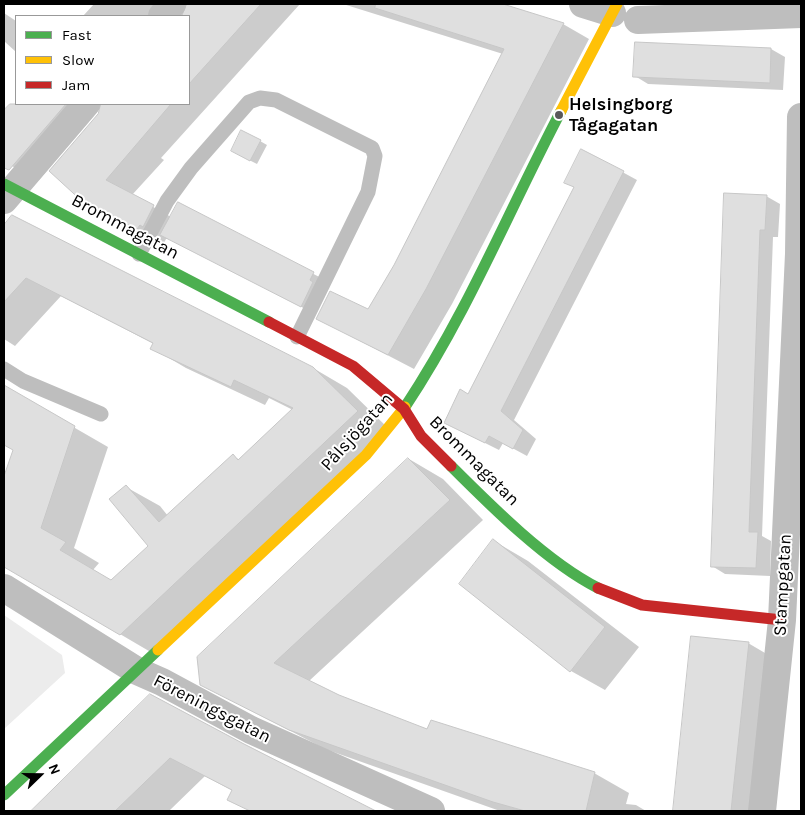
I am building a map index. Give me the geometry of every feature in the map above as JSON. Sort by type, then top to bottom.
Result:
[{"type":"street","points":[[163,15],[172,4]]},
{"type":"street","points":[[583,4],[614,9]]},
{"type":"street","name":"Pålsjögatan","points":[[4,795],[366,455],[404,409],[434,365],[484,272],[559,115],[614,9]]},
{"type":"street","points":[[638,20],[801,14]]},
{"type":"street","points":[[7,191],[85,105]]},
{"type":"street","name":"Stampgatan","points":[[762,811],[782,620],[800,254],[801,117]]},
{"type":"street","name":"Brommagatan","points":[[7,191],[139,254],[353,366],[404,409],[421,436],[497,511],[577,577],[616,596],[642,605],[782,620]]},
{"type":"street","name":"Föreningsgatan","points":[[4,588],[138,671],[251,730],[431,811]]},
{"type":"lane","points":[[139,254],[167,201],[191,168],[249,102],[260,98],[276,100],[372,148],[375,156],[368,192],[297,337]]},
{"type":"lane","points":[[4,369],[23,381],[101,414]]},
{"type":"shaded area","points":[[4,615],[62,655],[65,673],[4,729]]},
{"type":"building","points":[[187,4],[261,4],[190,83],[190,15],[182,15]]},
{"type":"building","points":[[376,4],[503,4],[564,23],[426,289],[388,355],[316,319],[330,291],[368,309],[394,265],[504,49],[375,8]]},
{"type":"building","points":[[635,42],[771,48],[770,83],[633,77]]},
{"type":"building","points":[[10,104],[65,105],[9,170],[4,168],[4,110]]},
{"type":"building","points":[[101,105],[170,105],[106,180],[154,205],[143,227],[140,225],[137,229],[85,204],[49,171],[98,114]]},
{"type":"building","points":[[241,130],[261,140],[250,161],[231,151]]},
{"type":"building","points":[[581,149],[624,171],[501,411],[523,430],[513,449],[489,436],[485,443],[444,423],[460,389],[468,394],[574,187],[564,183]]},
{"type":"building","points":[[724,193],[767,195],[765,230],[760,230],[749,532],[758,532],[756,568],[711,567]]},
{"type":"building","points":[[178,202],[314,272],[310,280],[313,282],[301,307],[160,235]]},
{"type":"building","points":[[12,215],[313,367],[358,411],[120,635],[4,567],[4,476],[13,450],[4,445],[4,385],[75,426],[41,528],[66,542],[60,550],[111,580],[148,546],[109,499],[126,485],[159,522],[233,454],[238,460],[293,408],[234,380],[231,387],[150,349],[153,343],[26,278],[4,302],[4,225]]},
{"type":"building","points":[[408,458],[450,500],[274,663],[339,695],[427,729],[431,720],[595,772],[586,811],[525,811],[493,802],[289,730],[200,685],[197,657]]},
{"type":"building","points":[[493,539],[605,627],[570,672],[459,584]]},
{"type":"building","points":[[691,636],[749,642],[731,811],[673,811]]},
{"type":"building","points":[[150,694],[376,811],[250,811],[227,800],[232,790],[170,758],[115,811],[31,811]]},
{"type":"traffic: fast","points":[[405,407],[449,335],[561,111]]},
{"type":"traffic: fast","points":[[4,184],[269,322]]},
{"type":"traffic: fast","points":[[451,466],[502,516],[540,549],[559,564],[598,588]]},
{"type":"traffic: fast","points":[[4,795],[158,650]]},
{"type":"traffic: slow","points":[[561,111],[617,4]]},
{"type":"traffic: slow","points":[[158,650],[366,455],[405,407]]},
{"type":"traffic: jam","points":[[269,322],[353,366],[404,409],[421,436],[451,466]]},
{"type":"traffic: jam","points":[[598,588],[642,605],[782,620]]},
{"type":"place","name":"Helsingborg Tågagatan","points":[[559,115]]}]
